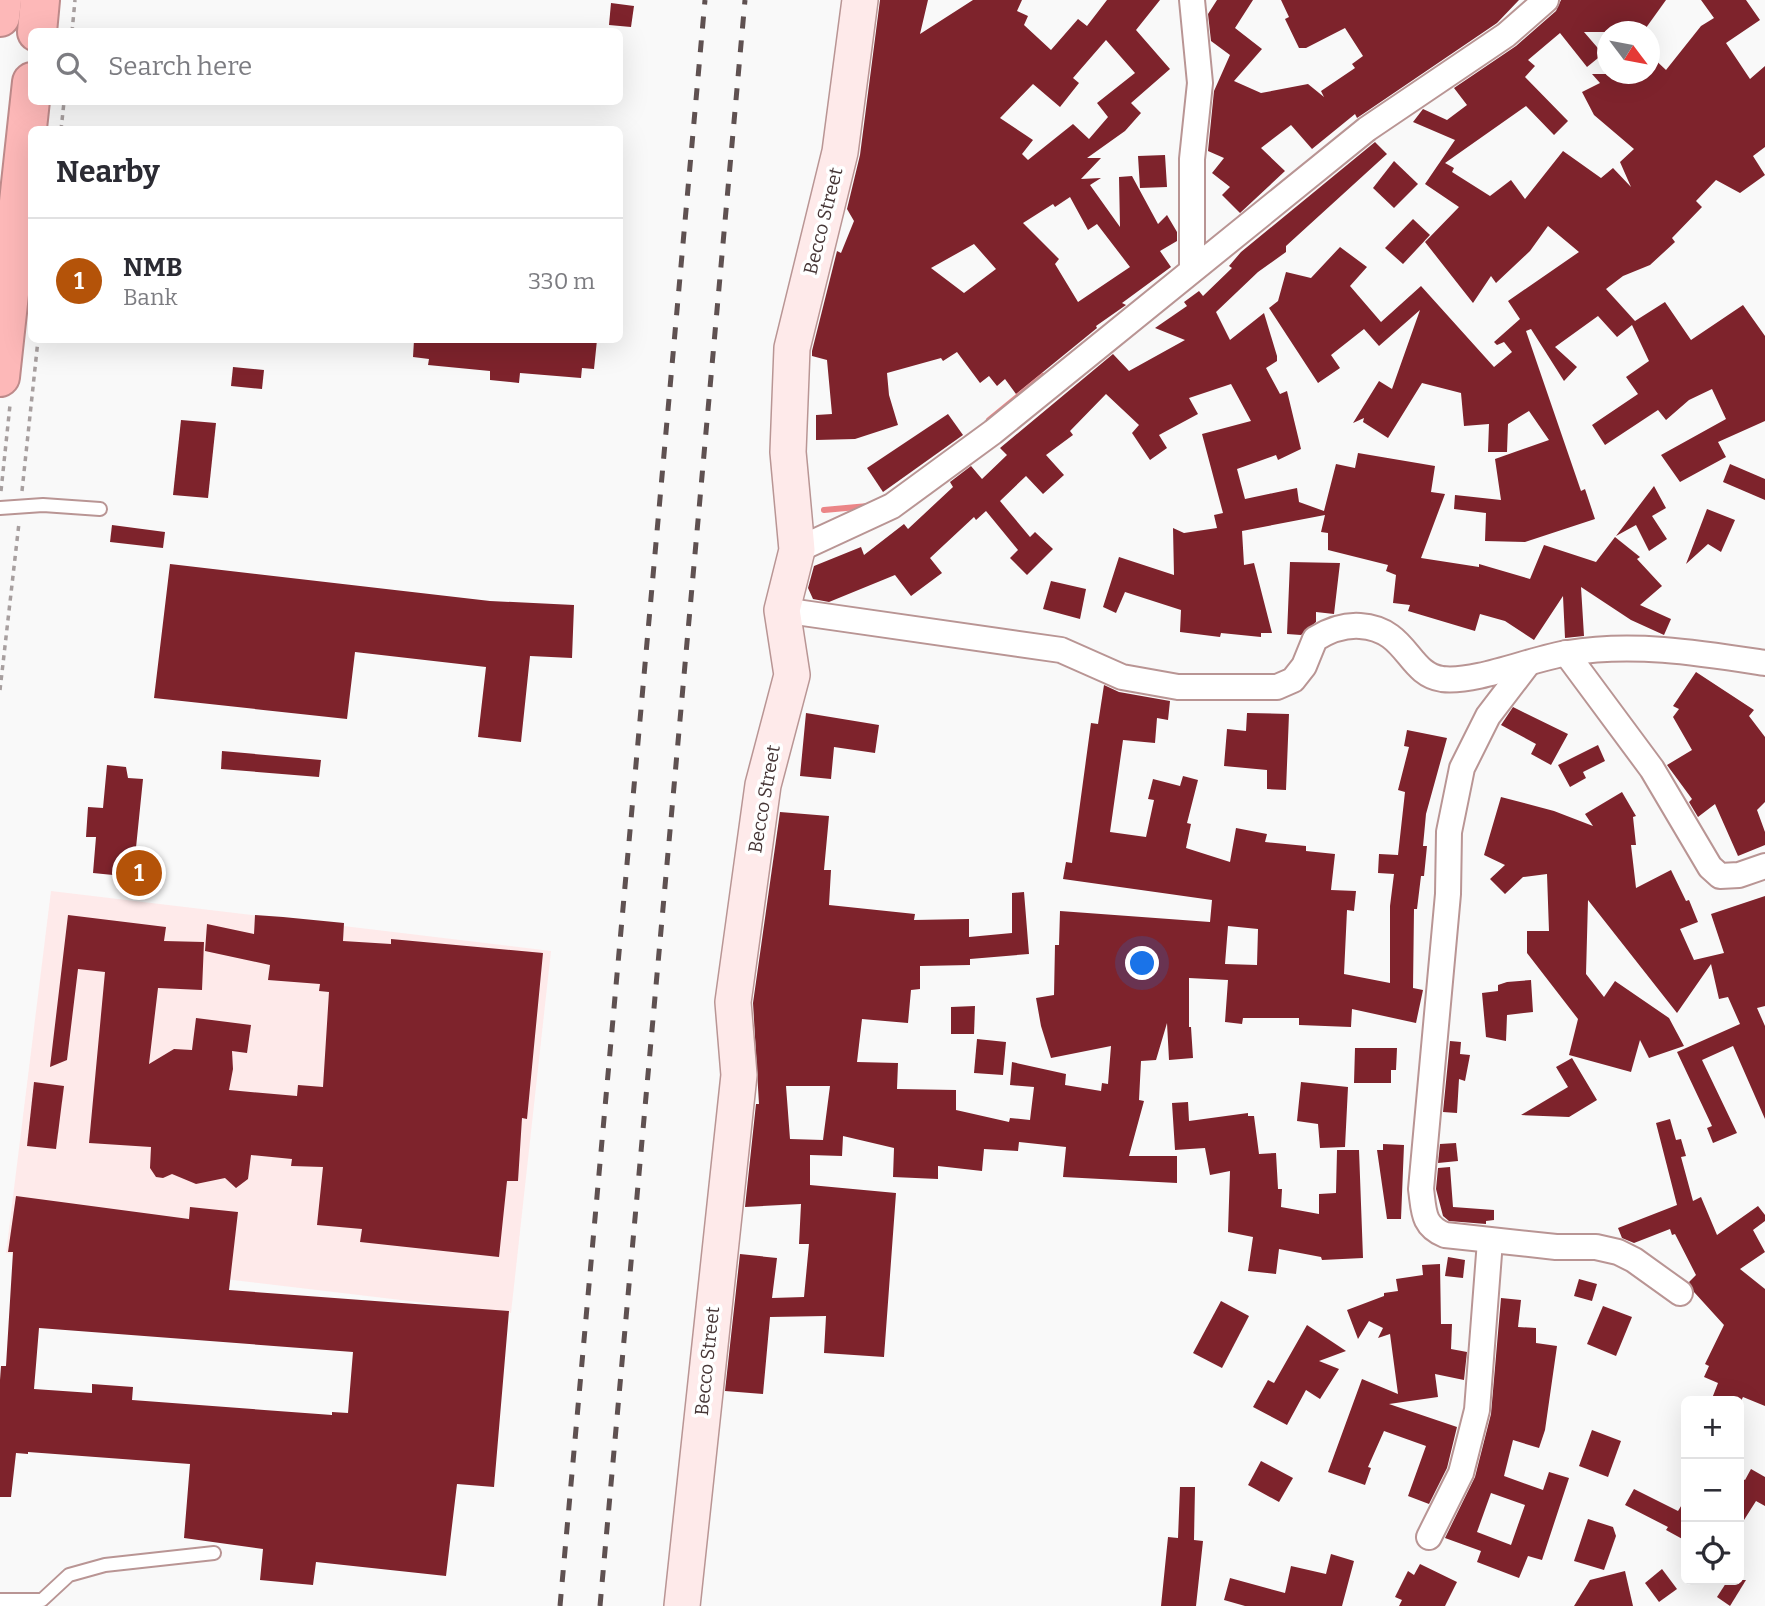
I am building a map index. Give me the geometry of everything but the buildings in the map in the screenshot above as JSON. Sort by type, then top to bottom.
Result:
[{"type":"highway","points":[[0,17],[2,0]]},
{"type":"highway","points":[[37,28],[40,0]]},
{"type":"highway","points":[[0,377],[30,105]]},
{"type":"street","name":"Becco Street","points":[[682,1606],[739,1075],[733,1002],[763,785],[792,675],[782,610],[797,550],[788,452],[792,348],[840,152],[860,0]]},
{"type":"street","points":[[1192,0],[1200,83],[1192,159],[1192,269]]},
{"type":"street","points":[[797,550],[892,506],[993,432],[1367,129],[1506,35],[1546,0]]},
{"type":"street","points":[[782,610],[1061,650],[1122,677],[1178,687],[1277,687],[1293,680],[1304,666],[1315,639],[1353,625],[1378,627],[1394,637],[1422,670],[1441,679],[1527,665],[1566,653],[1611,649],[1674,649],[1765,663]]},
{"type":"street","points":[[1566,653],[1652,769],[1710,867],[1720,876],[1739,875],[1765,866]]},
{"type":"street","points":[[1527,665],[1488,716],[1462,768],[1449,832],[1448,894],[1424,1138],[1421,1189],[1425,1220],[1432,1230],[1445,1235],[1490,1241],[1596,1247],[1618,1252],[1634,1260],[1680,1293]]},
{"type":"street","points":[[1429,1536],[1461,1473],[1477,1410],[1490,1241]]},
{"type":"lane","points":[[0,508],[43,505],[100,509]]},
{"type":"lane","points":[[0,1600],[42,1600],[69,1574],[105,1565],[214,1553]]},
{"type":"path","points":[[72,28],[75,0]]},
{"type":"path","points":[[61,126],[64,105]]},
{"type":"shaded area","points":[[51,891],[551,951],[511,1313],[6,1253]]},
{"type":"waterway","points":[[989,420],[1043,376]]},
{"type":"waterway","points":[[824,510],[868,506]]},
{"type":"railway","points":[[560,1606],[705,0]]},
{"type":"railway","points":[[600,1606],[745,0]]},
{"type":"place","name":"NMB","points":[[139,873]]}]
